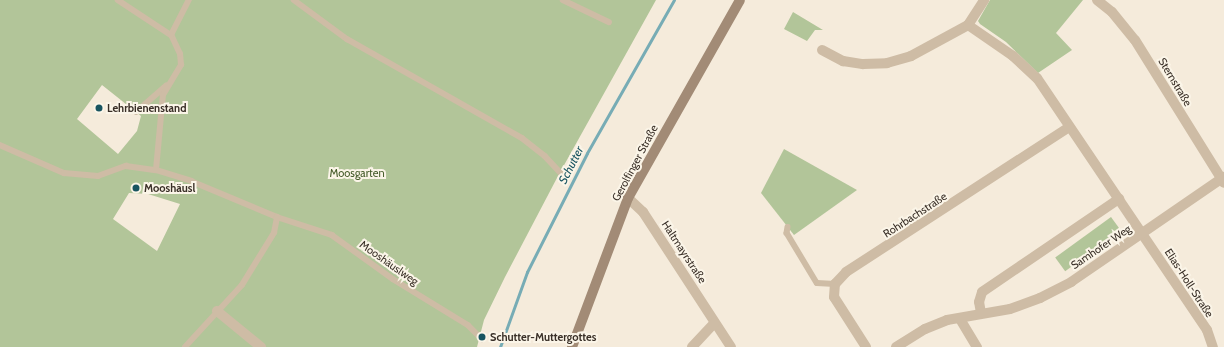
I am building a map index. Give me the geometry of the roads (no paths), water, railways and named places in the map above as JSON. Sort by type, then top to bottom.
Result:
[{"type":"street","name":"Gerolfinger Straße","points":[[572,347],[628,198],[740,0]]},
{"type":"street","points":[[822,50],[843,61],[863,64],[887,63],[919,52],[968,25],[984,0]]},
{"type":"street","name":"Sternstraße","points":[[1097,0],[1112,12],[1135,40],[1223,180]]},
{"type":"street","points":[[968,25],[1013,56],[1037,78],[1142,233]]},
{"type":"street","name":"Rohrbachstraße","points":[[835,284],[846,272],[1069,127]]},
{"type":"street","name":"Samhofer Weg","points":[[896,347],[925,329],[947,320],[1010,309],[1040,298],[1071,282],[1223,180]]},
{"type":"street","name":"Haltmayrstraße","points":[[628,198],[643,212],[731,347]]},
{"type":"street","points":[[981,313],[979,302],[982,292],[1119,199]]},
{"type":"street","name":"Elias-Holl-Straße","points":[[1142,233],[1206,330],[1212,347]]},
{"type":"street","points":[[835,284],[834,297],[866,347]]},
{"type":"street","points":[[217,311],[261,347]]},
{"type":"street","points":[[960,318],[977,347]]},
{"type":"street","points":[[692,347],[714,323]]},
{"type":"lane","points":[[118,0],[171,35],[180,54],[181,65],[163,96],[156,170]]},
{"type":"lane","points":[[171,35],[189,0]]},
{"type":"lane","points":[[294,0],[347,40],[522,138],[545,156],[563,175]]},
{"type":"lane","points":[[563,0],[609,22]]},
{"type":"lane","points":[[136,112],[173,80]]},
{"type":"lane","name":"Mooshäuslweg","points":[[0,146],[64,173],[98,176],[126,166],[156,170],[191,181],[277,216],[332,235],[393,279],[468,325],[482,339]]},
{"type":"lane","points":[[185,347],[242,285],[265,252],[274,233],[277,216]]},
{"type":"lane","points":[[788,227],[787,233],[818,283],[835,284]]},
{"type":"waterway","name":"Schutter","points":[[500,347],[527,272],[587,153],[674,0]]},
{"type":"place","name":"Lehrbienenstand","points":[[99,108]]},
{"type":"place","name":"Mooshäusl","points":[[136,188]]},
{"type":"place","name":"Schutter-Muttergottes","points":[[482,337]]},
{"type":"park label","name":"Moosgarten","points":[[357,173]]}]
